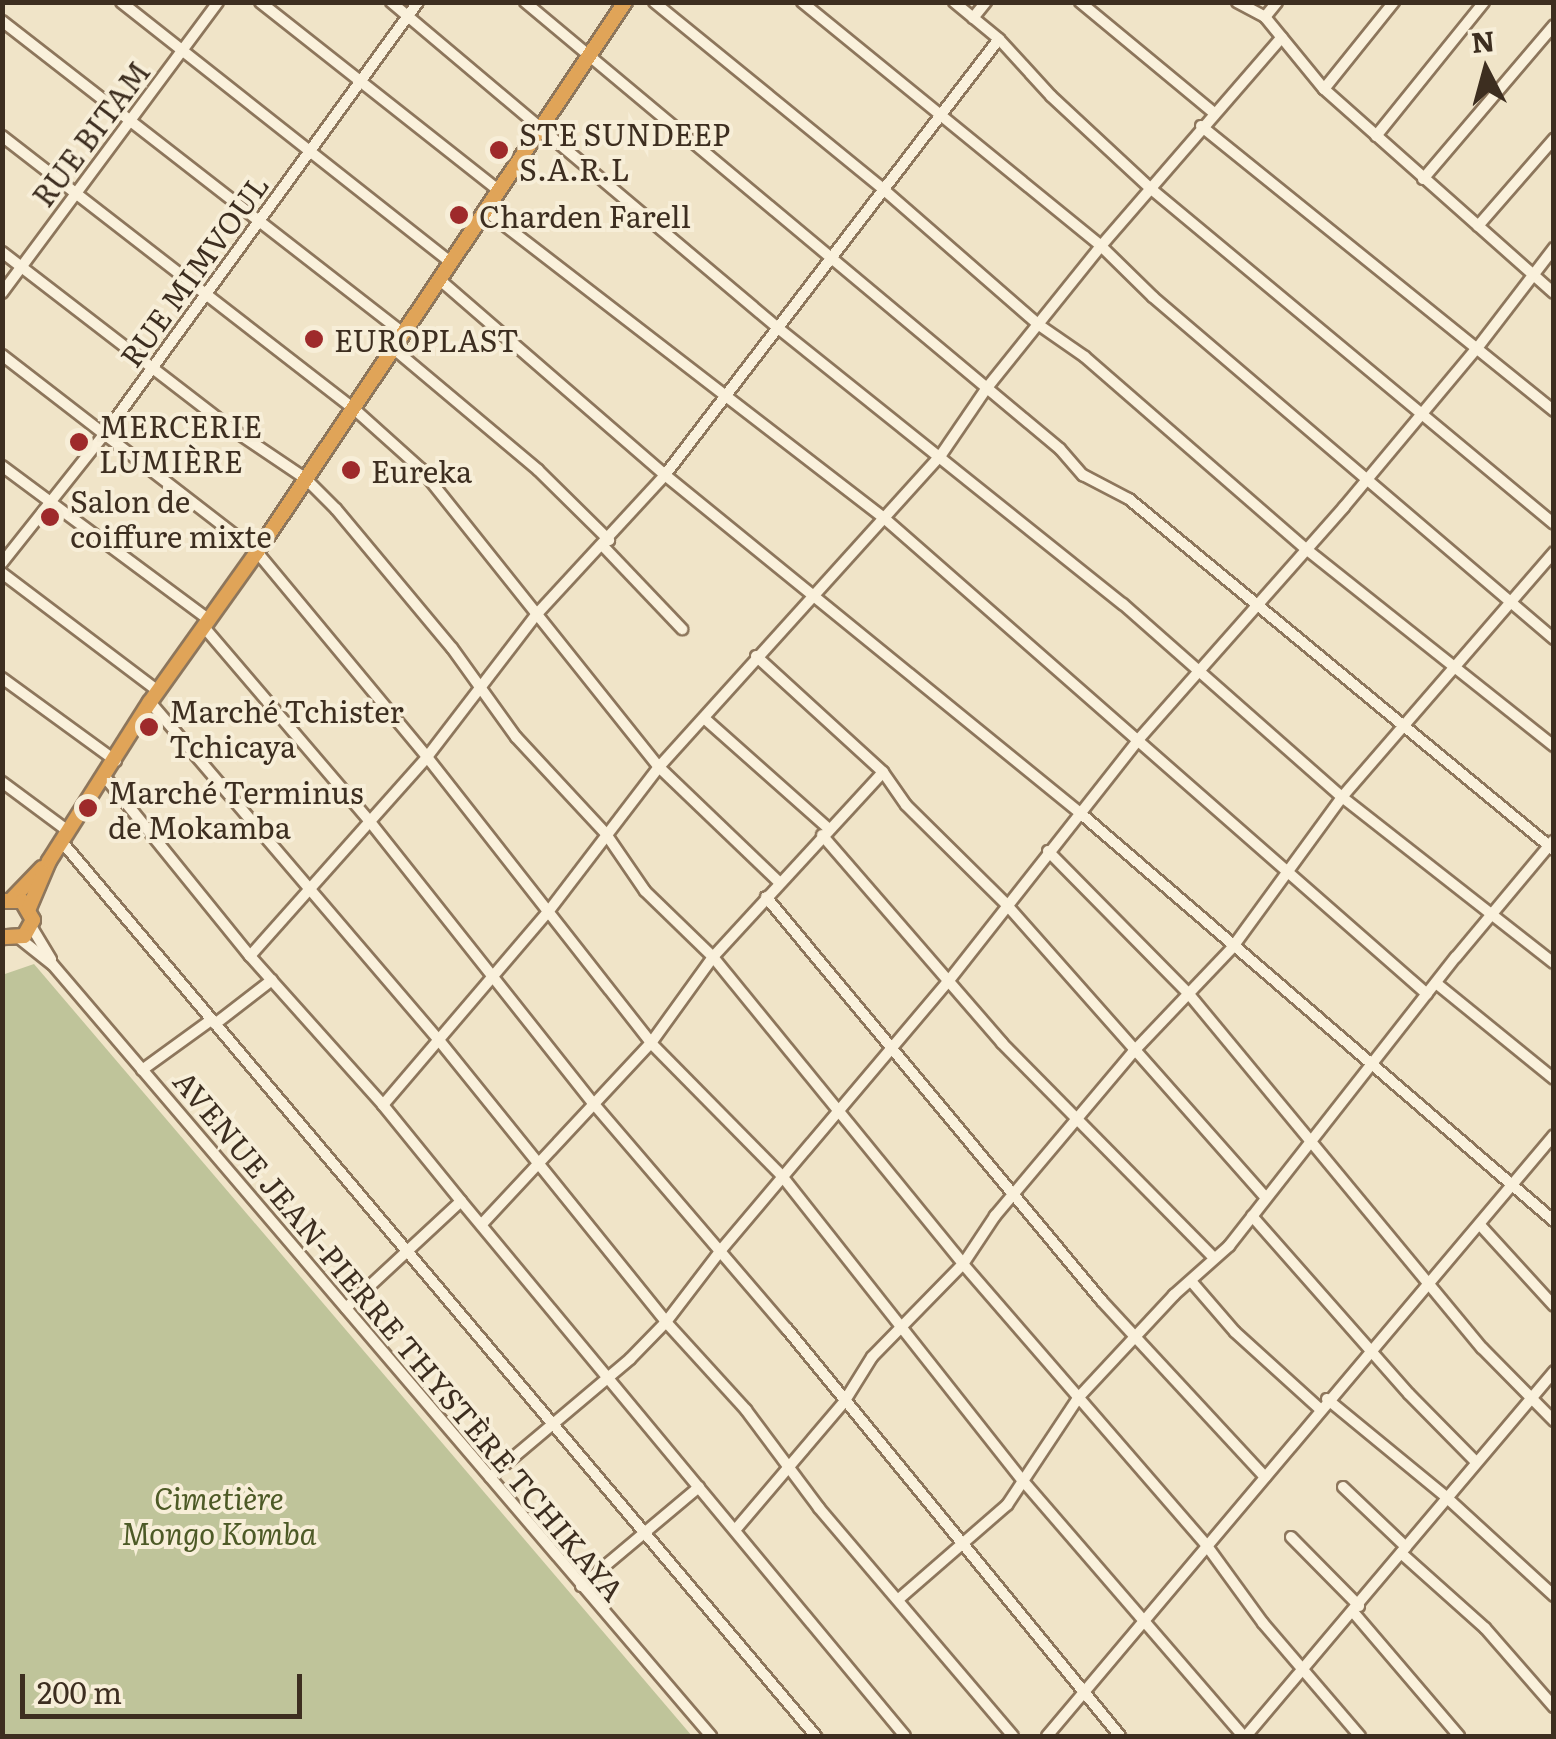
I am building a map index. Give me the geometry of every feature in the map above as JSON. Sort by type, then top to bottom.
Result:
[{"type":"highway","points":[[9,941],[31,926],[29,908],[50,861],[154,696],[306,480],[625,2]]},
{"type":"highway","points":[[29,908],[6,898],[50,861]]},
{"type":"street","points":[[121,2],[180,54],[451,263]]},
{"type":"street","name":"RUE BITAM","points":[[2,293],[218,2]]},
{"type":"street","points":[[260,2],[498,191]]},
{"type":"street","points":[[390,2],[778,328],[941,455],[1342,798],[1554,963]]},
{"type":"street","name":"RUE MIMVOUL","points":[[2,563],[103,436],[418,2]]},
{"type":"street","points":[[525,2],[1060,450],[1083,475],[1128,499],[1552,846],[1427,994],[1252,1216],[1078,1398],[1007,1505],[900,1598]]},
{"type":"street","points":[[654,2],[884,189],[1039,325],[1096,366],[1306,549],[1554,746]]},
{"type":"street","points":[[802,2],[1101,246],[1153,297],[1554,639]]},
{"type":"street","points":[[954,2],[998,39],[1051,96],[1150,188],[1554,524]]},
{"type":"street","points":[[974,18],[986,2]]},
{"type":"street","points":[[1080,2],[1213,112]]},
{"type":"street","points":[[1238,2],[1265,16],[1324,90],[1554,294]]},
{"type":"street","points":[[1265,16],[1277,2]]},
{"type":"street","points":[[1324,90],[1394,2]]},
{"type":"street","points":[[1376,136],[1484,2]]},
{"type":"street","points":[[2,21],[132,118],[403,333]]},
{"type":"street","points":[[1423,179],[1554,25]]},
{"type":"street","points":[[383,1105],[548,912],[659,766],[941,455],[986,390],[1101,246],[1213,112],[1282,37]]},
{"type":"street","points":[[250,956],[427,757],[536,616],[664,475],[998,39]]},
{"type":"street","points":[[1201,126],[1554,410]]},
{"type":"street","points":[[2,136],[352,406],[421,469],[659,766],[779,882]]},
{"type":"street","points":[[1478,226],[1554,139]]},
{"type":"street","points":[[486,211],[884,518],[1427,994]]},
{"type":"street","points":[[490,1477],[607,1378],[666,1322],[720,1250],[948,983],[1078,812],[1256,602],[1366,480],[1478,347],[1554,248]]},
{"type":"street","points":[[2,252],[232,429],[306,480],[381,560],[516,736],[606,834],[645,891],[713,957],[963,1264],[1207,1546],[1263,1623],[1360,1736]]},
{"type":"street","points":[[440,280],[664,475],[1078,812],[1554,1221]]},
{"type":"street","points":[[394,350],[538,470],[682,629]]},
{"type":"street","points":[[2,355],[257,552],[427,757],[650,1043],[782,1176],[1024,1482],[1244,1736],[1356,1610],[1444,1496],[1554,1371]]},
{"type":"street","points":[[2,466],[205,623],[371,823],[593,1103],[720,1250],[1120,1736]]},
{"type":"street","points":[[736,1529],[844,1402],[872,1358],[963,1264],[1014,1194],[1133,1052],[1232,948],[1342,798],[1554,552]]},
{"type":"street","points":[[2,574],[154,696],[310,892],[438,1039],[666,1322],[711,1368],[788,1468],[1013,1736]]},
{"type":"street","points":[[756,656],[882,772],[920,819],[1006,904],[1264,1196]]},
{"type":"street","points":[[2,678],[116,761]]},
{"type":"street","points":[[704,718],[826,832],[948,983],[1214,1258]]},
{"type":"street","points":[[482,1224],[650,1043],[713,957],[882,772]]},
{"type":"street","points":[[105,777],[250,956],[383,1105],[905,1736]]},
{"type":"street","points":[[2,782],[65,836],[213,1022],[412,1251],[552,1424],[816,1736]]},
{"type":"street","points":[[1048,851],[1188,993],[1482,1348],[1554,1421]]},
{"type":"street","points":[[766,896],[1014,1194],[1265,1477]]},
{"type":"street","name":"AVENUE JEAN-PIERRE THYSTÈRE TCHIKAYA","points":[[31,926],[54,965],[142,1070],[710,1736]]},
{"type":"street","name":"AVENUE JEAN-PIERRE THYSTÈRE TCHIKAYA","points":[[9,941],[54,965]]},
{"type":"street","points":[[142,1070],[272,980]]},
{"type":"street","points":[[1436,984],[1554,1080]]},
{"type":"street","points":[[1047,1736],[1323,1404],[1428,1281],[1481,1226],[1554,1136]]},
{"type":"street","points":[[346,1308],[462,1201]]},
{"type":"street","points":[[1252,1216],[1409,1394],[1474,1460]]},
{"type":"street","points":[[1481,1226],[1554,1306]]},
{"type":"street","points":[[1190,1281],[1235,1332],[1444,1496],[1552,1593]]},
{"type":"street","points":[[1343,1486],[1485,1628],[1554,1707]]},
{"type":"street","points":[[582,1586],[642,1531],[699,1487]]},
{"type":"street","points":[[1291,1538],[1459,1736]]},
{"type":"green space","name":"Cimetière Mongo Komba","points":[[34,964],[692,1736],[3,1736],[2,975]]},
{"type":"place","name":"STE SUNDEEP S.A.R.L","points":[[499,150]]},
{"type":"place","name":"Charden Farell","points":[[459,215]]},
{"type":"place","name":"EUROPLAST","points":[[314,339]]},
{"type":"place","name":"MERCERIE LUMIÈRE","points":[[79,442]]},
{"type":"place","name":"Eureka","points":[[351,470]]},
{"type":"place","name":"Salon de coiffure mixte","points":[[50,517]]},
{"type":"place","name":"Marché Tchister Tchicaya","points":[[149,727]]},
{"type":"place","name":"Marché Terminus de Mokamba","points":[[88,808]]}]
